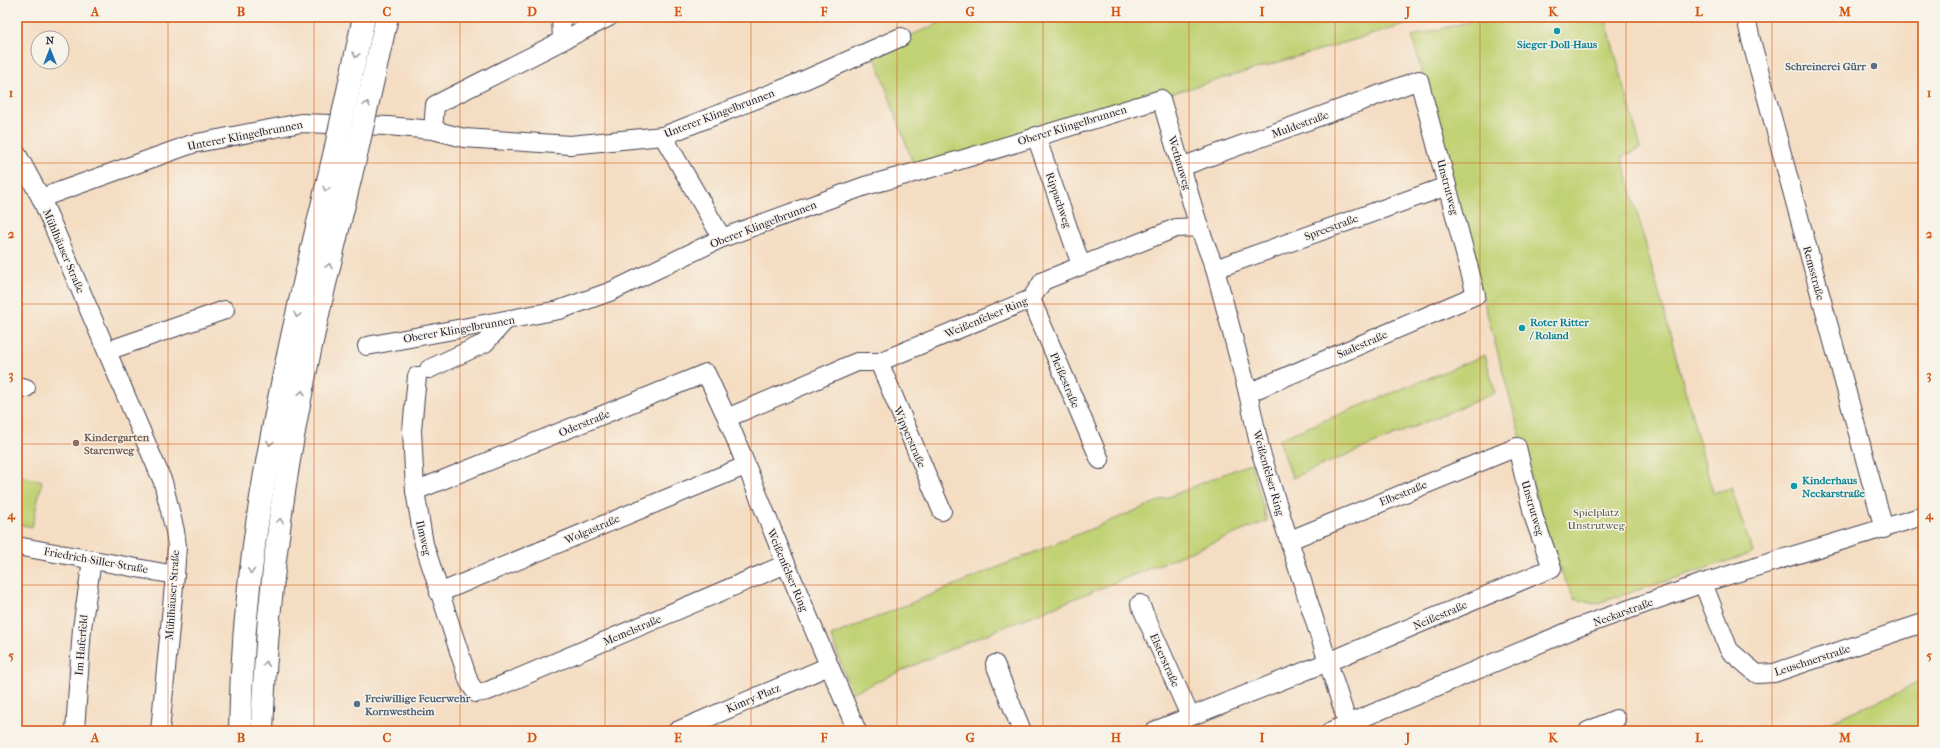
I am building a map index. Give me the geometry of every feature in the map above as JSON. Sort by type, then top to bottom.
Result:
[{"type":"highway","points":[[240,731],[245,627],[254,540],[266,464],[285,368],[364,17]]},
{"type":"highway","points":[[262,731],[268,627],[277,542],[288,466],[326,278],[356,155],[387,17]]},
{"type":"street","points":[[561,17],[562,40]]},
{"type":"street","points":[[433,130],[435,105],[609,17]]},
{"type":"street","name":"Remsstraße","points":[[1746,17],[1750,40],[1884,529]]},
{"type":"street","name":"Unterer Klingelbrunnen","points":[[41,198],[192,144],[300,123],[388,126],[433,130],[464,138],[570,145],[663,136],[800,82],[901,37]]},
{"type":"street","name":"Muldestraße","points":[[1181,167],[1419,80]]},
{"type":"street","name":"Unstrutweg","points":[[1419,80],[1476,295]]},
{"type":"street","name":"Wethauweg","points":[[1161,99],[1199,227]]},
{"type":"street","name":"Oberer Klingelbrunnen","points":[[367,346],[559,310],[612,291],[722,238],[865,186],[957,161],[1161,99]]},
{"type":"street","points":[[663,136],[722,238]]},
{"type":"street","name":"Rippachweg","points":[[1036,136],[1081,266]]},
{"type":"street","name":"Mühlhäuser Straße","points":[[17,154],[41,198],[163,482],[175,531],[176,575],[160,731]]},
{"type":"street","name":"Spreestraße","points":[[1215,269],[1447,186]]},
{"type":"street","name":"Weißenfelser Ring","points":[[857,731],[745,466],[727,418],[857,362],[879,362],[1031,299],[1043,281],[1176,228],[1199,227],[1215,269],[1248,393],[1261,453],[1290,540],[1348,728]]},
{"type":"street","name":"Saalestraße","points":[[1248,393],[1476,295]]},
{"type":"street","name":"Pleißestraße","points":[[1031,299],[1100,460]]},
{"type":"street","points":[[107,351],[225,310]]},
{"type":"street","name":"Ilmweg","points":[[476,692],[469,682],[424,544],[415,491],[412,430],[423,373],[485,343],[505,321]]},
{"type":"street","name":"Wipperstraße","points":[[879,362],[942,512]]},
{"type":"street","name":"Oderstraße","points":[[415,491],[706,373],[727,418]]},
{"type":"street","name":"Unstrutweg","points":[[1517,447],[1534,518],[1552,568]]},
{"type":"street","name":"Elbestraße","points":[[1290,540],[1517,447]]},
{"type":"street","name":"Wolgastraße","points":[[439,593],[745,466]]},
{"type":"street","name":"Neckarstraße","points":[[1331,731],[1348,728],[1579,627],[1703,583],[1923,516]]},
{"type":"street","name":"Friedrich-Siller-Straße","points":[[17,546],[176,575]]},
{"type":"street","name":"Im Haferfeld","points":[[75,731],[82,628],[92,560]]},
{"type":"street","name":"Memelstraße","points":[[476,692],[488,691],[786,564]]},
{"type":"street","name":"Neißestraße","points":[[1328,662],[1552,568]]},
{"type":"street","name":"Leuschnerstraße","points":[[1703,583],[1729,650],[1757,674],[1774,673],[1923,623]]},
{"type":"street","name":"Elsterstraße","points":[[1140,604],[1190,716]]},
{"type":"street","points":[[1154,731],[1328,662]]},
{"type":"street","points":[[994,664],[1022,731]]},
{"type":"street","name":"Kimry-Platz","points":[[677,731],[829,666]]},
{"type":"street","points":[[1588,731],[1616,720]]},
{"type":"green space","points":[[953,17],[1436,17],[915,169],[873,52]]},
{"type":"green space","name":"Spielplatz Unstrutweg","points":[[1489,17],[1605,17],[1641,148],[1622,157],[1713,493],[1731,488],[1753,553],[1595,604],[1574,599],[1551,550],[1412,36]]},
{"type":"green space","points":[[1485,355],[1495,393],[1292,478],[1279,439]]},
{"type":"green space","points":[[1251,463],[1267,521],[967,642],[851,693],[831,636]]},
{"type":"green space","points":[[17,475],[42,481],[32,527],[17,524]]},
{"type":"green space","points":[[1923,678],[1923,731],[1808,731],[1901,691]]},
{"type":"place","name":"Sieger-Doll-Haus","points":[[1557,31]]},
{"type":"place","name":"Schreinerei Gürr","points":[[1874,66]]},
{"type":"place","name":"Roter Ritter / Roland","points":[[1522,328]]},
{"type":"place","name":"Kindergarten Starenweg","points":[[76,443]]},
{"type":"place","name":"Kinderhaus Neckarstraße","points":[[1794,486]]},
{"type":"place","name":"Freiwillige Feuerwehr Kornwestheim","points":[[357,704]]}]
